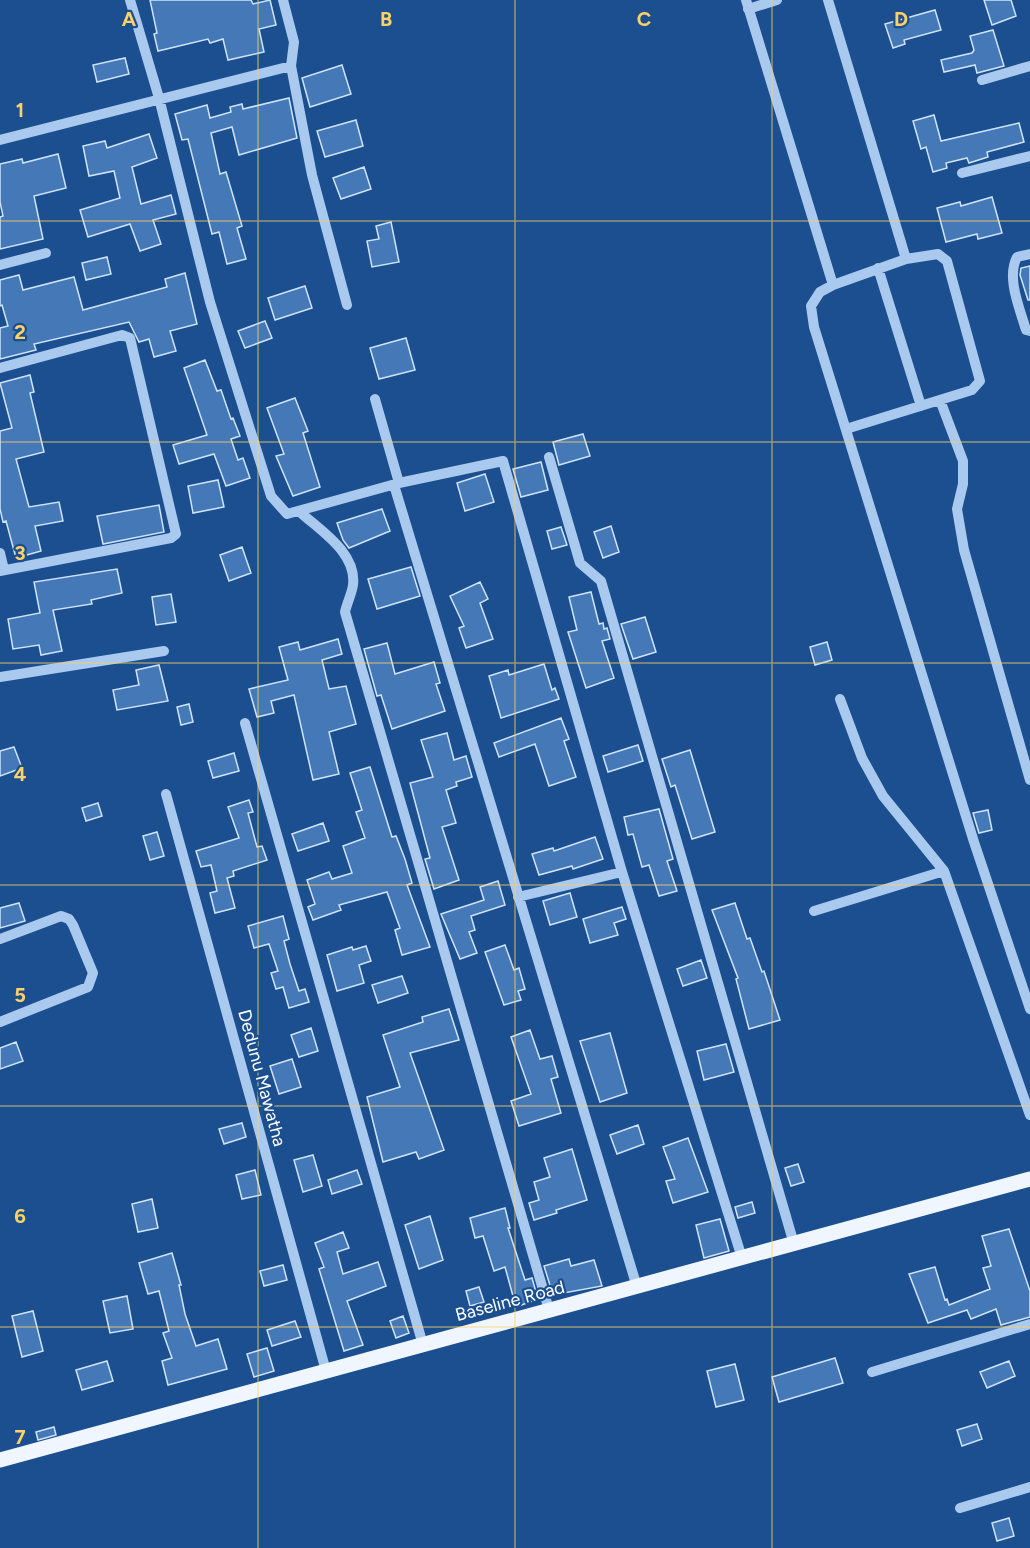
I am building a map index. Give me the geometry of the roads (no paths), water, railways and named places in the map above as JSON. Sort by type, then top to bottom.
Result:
[{"type":"main road","name":"Baseline Road","points":[[0,1460],[1030,1179]]},
{"type":"street","points":[[130,0],[159,98],[210,302],[272,496],[287,514],[397,484],[503,461],[622,872],[742,1258]]},
{"type":"street","points":[[283,0],[294,42],[291,66],[312,175],[347,305]]},
{"type":"street","points":[[777,0],[747,4],[833,285]]},
{"type":"street","points":[[828,0],[906,259]]},
{"type":"street","points":[[0,140],[291,66]]},
{"type":"street","points":[[982,80],[1030,66]]},
{"type":"street","points":[[962,173],[1030,156]]},
{"type":"street","points":[[0,265],[46,253]]},
{"type":"street","points":[[846,429],[972,390],[979,385],[980,376],[947,261],[938,254],[906,259],[833,285],[820,291],[811,306],[814,327],[974,842],[1030,1009]]},
{"type":"street","points":[[1030,254],[1017,257],[1012,266],[1018,303],[1026,330],[1030,331]]},
{"type":"street","points":[[878,268],[921,406]]},
{"type":"street","points":[[0,368],[122,335],[129,338],[176,534],[171,538],[2,571],[0,553]]},
{"type":"street","points":[[375,399],[397,484],[518,897],[637,1287]]},
{"type":"street","points":[[940,400],[963,462],[963,484],[957,509],[964,550],[1030,780]]},
{"type":"street","points":[[549,457],[580,563],[601,581],[794,1244]]},
{"type":"street","points":[[298,511],[335,542],[351,564],[353,584],[345,612],[549,1310]]},
{"type":"street","points":[[0,677],[164,651]]},
{"type":"street","points":[[840,699],[862,758],[883,796],[945,871],[1030,1115]]},
{"type":"street","points":[[245,723],[423,1345]]},
{"type":"street","name":"Dedunu Mawatha","points":[[166,794],[326,1371]]},
{"type":"street","points":[[814,911],[945,871]]},
{"type":"street","points":[[518,897],[622,872]]},
{"type":"street","points":[[0,939],[61,916],[69,919],[73,925],[93,973],[88,987],[0,1022]]},
{"type":"street","points":[[873,1372],[1030,1324]]},
{"type":"street","points":[[960,1508],[1030,1487]]}]
